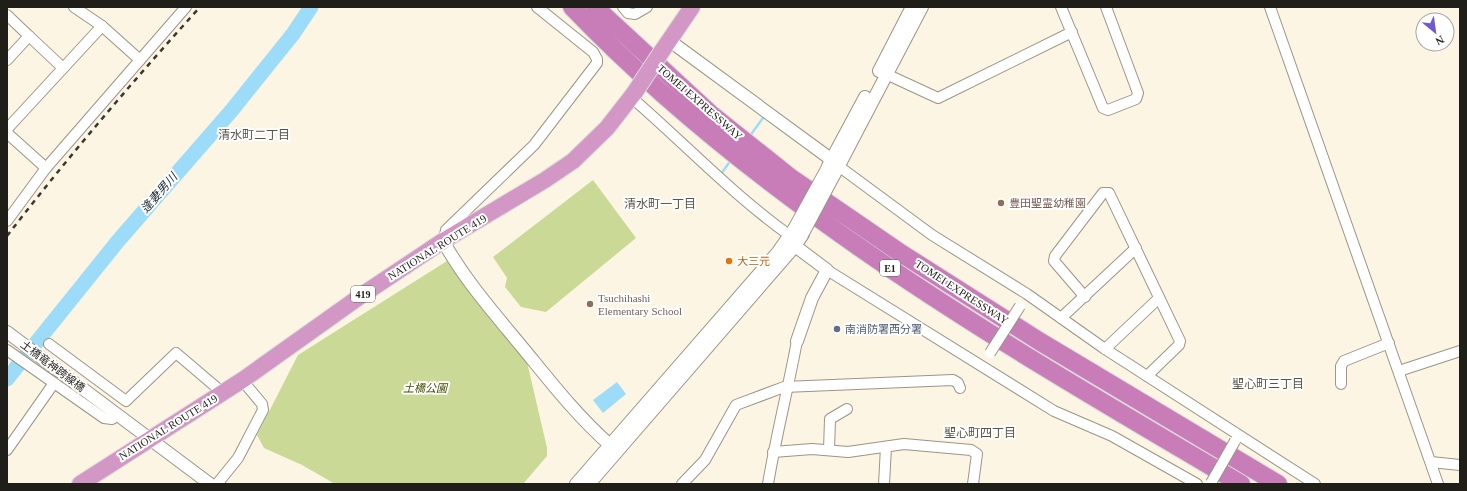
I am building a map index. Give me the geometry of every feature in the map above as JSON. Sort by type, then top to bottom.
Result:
[{"type":"highway","name":"TOMEI EXPRESSWAY","points":[[572,7],[669,101],[759,174],[888,267],[1038,363],[1241,484]]},
{"type":"highway","name":"TOMEI EXPRESSWAY","points":[[595,7],[712,115],[792,178],[899,252],[1039,342],[1278,484]]},
{"type":"highway","name":"NATIONAL ROUTE 419","points":[[80,484],[223,393],[362,295],[443,241],[573,162],[607,128],[633,95],[692,7]]},
{"type":"street","points":[[74,7],[88,11],[102,26],[140,60]]},
{"type":"street","points":[[7,221],[46,168],[186,7]]},
{"type":"street","points":[[537,7],[593,52],[597,59],[597,63],[534,145],[446,230],[443,241],[478,292],[516,340],[583,421],[610,445]]},
{"type":"street","points":[[623,7],[628,14],[635,14],[647,7]]},
{"type":"street","points":[[833,168],[912,7]]},
{"type":"street","points":[[589,484],[797,236],[922,7]]},
{"type":"street","points":[[1061,7],[1103,108],[1108,110],[1136,99],[1138,93],[1110,8]]},
{"type":"street","points":[[1270,7],[1438,484]]},
{"type":"street","points":[[7,15],[63,68]]},
{"type":"street","points":[[7,130],[102,26]]},
{"type":"street","points":[[886,74],[938,98],[1072,32]]},
{"type":"street","points":[[7,60],[29,36]]},
{"type":"street","points":[[666,46],[833,168],[932,235],[1027,294],[1105,349],[1238,438],[1315,484]]},
{"type":"street","points":[[633,95],[728,186],[763,216],[797,236],[828,270],[1054,410],[1112,436],[1197,484]]},
{"type":"street","points":[[7,133],[46,168]]},
{"type":"street","points":[[1085,297],[1054,262],[1055,256],[1104,193],[1109,193],[1180,341],[1179,345],[1147,376]]},
{"type":"street","points":[[576,484],[778,252],[797,236]]},
{"type":"street","points":[[1061,318],[1136,248]]},
{"type":"street","points":[[768,484],[773,452],[789,386],[797,341],[812,298],[828,270]]},
{"type":"street","points":[[981,366],[1027,294]]},
{"type":"street","points":[[1105,349],[1159,298]]},
{"type":"street","points":[[1341,384],[1341,366],[1344,360],[1389,343]]},
{"type":"street","points":[[49,344],[126,401],[176,353],[223,393]]},
{"type":"street","points":[[9,345],[28,366],[104,418],[112,419],[119,415]]},
{"type":"street","name":"土橋竜神跨線橋","points":[[9,345],[100,401],[210,484]]},
{"type":"street","points":[[1399,371],[1460,351]]},
{"type":"street","points":[[216,484],[238,458],[263,410],[262,404],[242,380]]},
{"type":"street","points":[[682,484],[705,460],[736,404],[784,387],[953,380],[958,383],[960,388]]},
{"type":"street","points":[[7,450],[54,383]]},
{"type":"street","points":[[829,450],[830,419],[847,409]]},
{"type":"street","points":[[1211,484],[1238,438]]},
{"type":"street","points":[[773,452],[829,450],[848,452],[904,444],[971,450],[977,454],[974,484]]},
{"type":"street","points":[[884,484],[886,447]]},
{"type":"street","points":[[1431,462],[1460,465]]},
{"type":"green space","points":[[593,180],[636,238],[546,312],[521,307],[505,287],[507,278],[493,257]]},
{"type":"green space","name":"土橋公園","points":[[447,261],[452,264],[527,362],[547,448],[547,456],[523,484],[335,484],[302,465],[264,448],[257,435],[298,355]]},
{"type":"water","points":[[617,382],[626,394],[603,413],[593,400]]},
{"type":"waterway","name":"逢妻男川","points":[[7,379],[118,241],[232,110],[293,34],[311,7]]},
{"type":"waterway","points":[[749,137],[763,118]]},
{"type":"waterway","points":[[721,174],[731,160]]},
{"type":"railway","points":[[7,236],[53,177],[101,120],[200,7]]},
{"type":"place","name":"豊田聖霊幼稚園","points":[[1001,203]]},
{"type":"place","name":"大三元","points":[[729,261]]},
{"type":"place","name":"Tsuchihashi Elementary School","points":[[590,304]]},
{"type":"place","name":"南消防署西分署","points":[[837,329]]},
{"type":"district","name":"清水町二丁目","points":[[254,135]]},
{"type":"district","name":"清水町一丁目","points":[[660,204]]},
{"type":"district","name":"聖心町三丁目","points":[[1268,384]]},
{"type":"district","name":"聖心町四丁目","points":[[980,433]]}]
